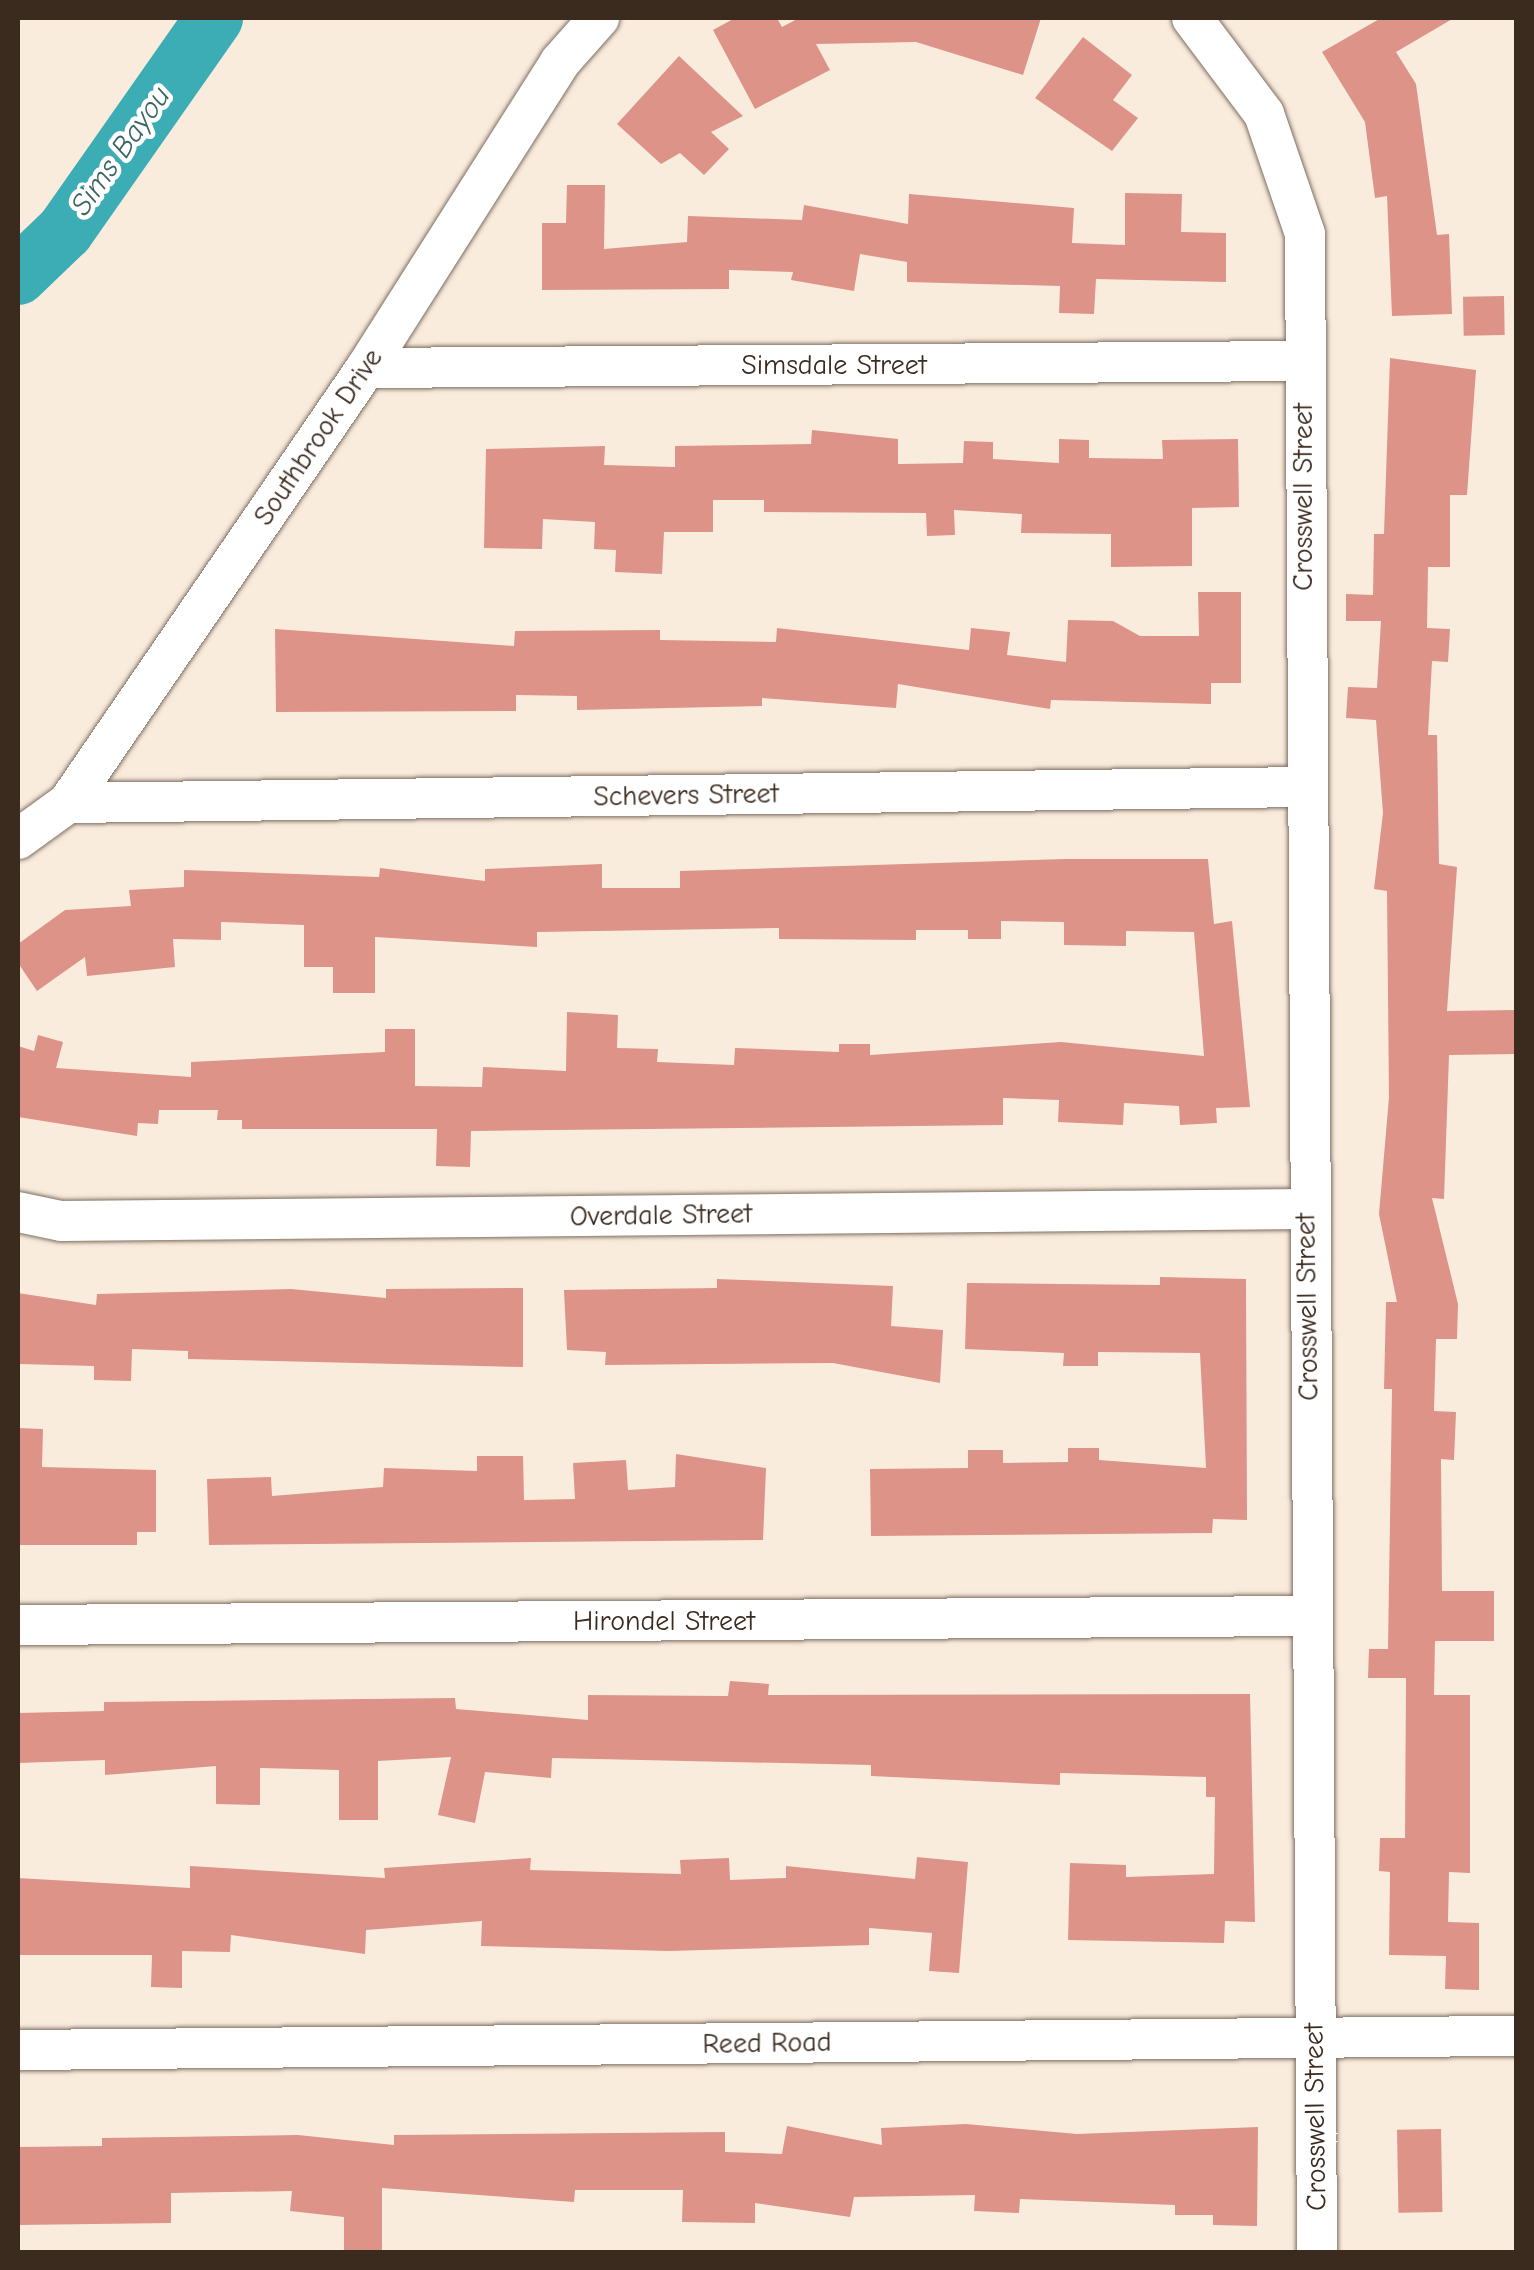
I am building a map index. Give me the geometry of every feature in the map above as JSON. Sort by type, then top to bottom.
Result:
[{"type":"street","name":"Southbrook Drive","points":[[18,839],[68,803],[366,368],[560,62],[600,18]]},
{"type":"street","points":[[1192,18],[1264,114],[1305,234],[1302,361]]},
{"type":"street","name":"Simsdale Street","points":[[366,368],[1302,361]]},
{"type":"street","name":"Crosswell Street","points":[[1302,361],[1317,2252]]},
{"type":"street","name":"Schevers Street","points":[[68,803],[1305,787]]},
{"type":"street","name":"Overdale Street","points":[[18,1212],[62,1221],[1306,1209]]},
{"type":"street","name":"Hirondel Street","points":[[18,1625],[1310,1616]]},
{"type":"street","name":"Reed Road","points":[[18,2050],[1516,2036]]},
{"type":"building","points":[[735,18],[777,18],[782,27],[799,18],[1041,18],[1023,75],[916,42],[816,44],[830,70],[755,109],[713,30]]},
{"type":"building","points":[[1381,18],[1454,18],[1396,52],[1416,84],[1437,235],[1449,234],[1452,314],[1392,316],[1387,196],[1375,198],[1365,122],[1322,52]]},
{"type":"building","points":[[1083,37],[1132,75],[1113,100],[1138,118],[1112,151],[1035,98]]},
{"type":"building","points":[[679,56],[743,116],[711,132],[729,149],[704,175],[680,153],[661,164],[617,124]]},
{"type":"building","points":[[567,185],[605,185],[604,249],[687,242],[688,216],[802,220],[804,205],[908,224],[909,194],[1074,208],[1072,243],[1125,245],[1125,193],[1182,194],[1181,232],[1226,233],[1226,282],[1096,279],[1094,314],[1059,313],[1060,286],[907,282],[907,262],[860,254],[854,291],[791,280],[793,272],[729,270],[729,289],[542,290],[542,223],[566,223]]},
{"type":"building","points":[[1504,296],[1505,335],[1464,336],[1463,297]]},
{"type":"building","points":[[1390,358],[1476,370],[1467,495],[1450,495],[1450,567],[1428,567],[1427,628],[1450,629],[1448,662],[1432,661],[1428,735],[1437,735],[1439,864],[1457,867],[1447,1011],[1516,1010],[1516,1054],[1449,1055],[1444,1199],[1432,1198],[1458,1304],[1457,1339],[1436,1339],[1434,1411],[1456,1412],[1454,1460],[1441,1459],[1442,1591],[1494,1591],[1494,1641],[1435,1641],[1434,1695],[1470,1695],[1470,1873],[1449,1872],[1448,1922],[1479,1923],[1479,1990],[1445,1989],[1446,1956],[1389,1955],[1390,1872],[1379,1871],[1380,1838],[1405,1838],[1406,1678],[1368,1678],[1369,1649],[1388,1649],[1392,1389],[1384,1389],[1386,1302],[1397,1302],[1379,1214],[1389,1097],[1387,891],[1374,889],[1383,813],[1376,720],[1346,718],[1348,687],[1377,688],[1381,621],[1346,621],[1346,594],[1373,595],[1374,534],[1384,534]]},
{"type":"building","points":[[812,430],[898,439],[898,464],[963,463],[964,441],[993,442],[993,459],[1059,463],[1059,439],[1089,440],[1089,458],[1163,459],[1162,440],[1238,439],[1239,507],[1192,508],[1192,566],[1111,567],[1111,534],[1021,533],[1022,514],[954,510],[955,535],[927,536],[926,513],[764,512],[764,500],[713,500],[713,532],[664,532],[662,574],[615,572],[616,550],[594,549],[595,522],[543,519],[542,549],[484,548],[486,449],[605,446],[604,465],[675,467],[675,446],[811,444]]},
{"type":"building","points":[[1198,592],[1241,592],[1241,683],[1211,683],[1211,704],[1051,700],[1050,709],[898,684],[896,708],[762,698],[762,706],[577,710],[577,696],[516,695],[516,711],[276,712],[275,629],[514,646],[515,631],[660,630],[660,640],[776,642],[777,628],[969,650],[971,628],[1010,632],[1007,655],[1066,662],[1068,620],[1113,621],[1140,636],[1199,636]]},
{"type":"building","points":[[1065,859],[1208,859],[1214,924],[1232,921],[1250,1107],[1216,1108],[1217,1123],[1180,1125],[1179,1106],[1124,1103],[1123,1125],[1058,1122],[1059,1100],[1003,1098],[1003,1125],[471,1131],[470,1167],[436,1166],[437,1129],[242,1129],[242,1120],[217,1120],[218,1110],[159,1110],[158,1124],[138,1123],[137,1136],[18,1117],[18,1046],[34,1051],[38,1035],[63,1042],[56,1068],[191,1077],[191,1062],[385,1052],[385,1029],[415,1029],[415,1086],[482,1087],[483,1067],[566,1071],[567,1012],[618,1015],[617,1048],[658,1049],[657,1062],[734,1065],[735,1048],[839,1052],[839,1044],[870,1044],[870,1055],[1061,1042],[1204,1056],[1194,932],[1126,931],[1126,946],[1064,945],[1064,922],[1001,921],[1001,939],[968,939],[968,930],[916,930],[916,940],[779,939],[779,928],[537,932],[537,947],[375,937],[375,993],[333,993],[333,967],[304,967],[304,925],[221,922],[221,940],[173,939],[175,967],[87,976],[85,957],[37,991],[18,963],[18,944],[65,910],[131,906],[129,890],[184,887],[184,870],[379,877],[380,868],[485,881],[485,869],[602,864],[602,888],[680,888],[680,871]]},
{"type":"building","points":[[1160,1277],[1246,1279],[1247,1520],[1213,1519],[1212,1533],[871,1536],[870,1469],[968,1468],[968,1450],[1003,1450],[1003,1463],[1068,1462],[1068,1448],[1099,1448],[1099,1460],[1206,1468],[1200,1353],[1098,1352],[1098,1366],[1063,1366],[1064,1353],[965,1349],[967,1283],[1160,1285]]},
{"type":"building","points":[[717,1279],[893,1286],[891,1326],[943,1330],[940,1383],[833,1363],[605,1365],[606,1352],[567,1350],[564,1290],[717,1288]]},
{"type":"building","points":[[523,1288],[523,1367],[188,1359],[188,1351],[132,1349],[131,1381],[94,1380],[94,1366],[18,1364],[18,1293],[96,1305],[97,1294],[291,1289],[386,1298],[386,1289]]},
{"type":"building","points":[[18,1428],[43,1429],[42,1467],[156,1470],[156,1532],[137,1532],[137,1545],[18,1545]]},
{"type":"building","points":[[676,1454],[766,1468],[763,1540],[209,1545],[207,1479],[271,1477],[272,1496],[383,1487],[384,1468],[477,1471],[477,1456],[523,1456],[524,1500],[575,1499],[573,1463],[626,1460],[628,1490],[675,1487]]},
{"type":"building","points":[[730,1681],[769,1684],[768,1695],[1250,1694],[1255,1922],[1225,1921],[1224,1943],[1068,1940],[1070,1863],[1126,1865],[1126,1877],[1214,1874],[1215,1797],[1206,1797],[1206,1777],[1060,1773],[1060,1785],[871,1776],[871,1765],[552,1758],[551,1778],[485,1772],[475,1823],[438,1815],[451,1757],[378,1761],[378,1820],[339,1820],[339,1770],[260,1768],[260,1805],[216,1804],[216,1766],[105,1775],[105,1760],[18,1763],[18,1713],[104,1711],[104,1702],[455,1698],[456,1709],[588,1720],[588,1695],[728,1696]]},
{"type":"building","points":[[917,1857],[968,1862],[959,1973],[929,1971],[932,1933],[869,1928],[869,1945],[669,1951],[481,1946],[482,1921],[366,1930],[365,1954],[231,1935],[230,1952],[182,1951],[182,1988],[151,1987],[152,1955],[18,1955],[18,1878],[190,1888],[190,1866],[385,1878],[384,1868],[531,1858],[530,1870],[681,1874],[680,1860],[729,1858],[730,1880],[786,1878],[786,1866],[915,1879]]},
{"type":"building","points":[[966,2124],[1077,2134],[1258,2127],[1257,2226],[1213,2225],[1213,2215],[1175,2215],[1175,2205],[1020,2199],[1019,2213],[974,2211],[975,2195],[854,2197],[850,2217],[755,2203],[755,2223],[682,2222],[683,2190],[575,2190],[574,2202],[382,2188],[382,2252],[344,2252],[344,2217],[290,2211],[292,2191],[171,2193],[171,2223],[18,2225],[18,2147],[102,2146],[102,2138],[298,2135],[394,2145],[394,2135],[725,2132],[725,2152],[782,2154],[787,2126],[882,2145],[881,2128]]},
{"type":"building","points":[[1441,2129],[1442,2212],[1398,2213],[1397,2130]]},
{"type":"waterway","name":"Sims Bayou","points":[[18,276],[65,231],[214,18]]}]
